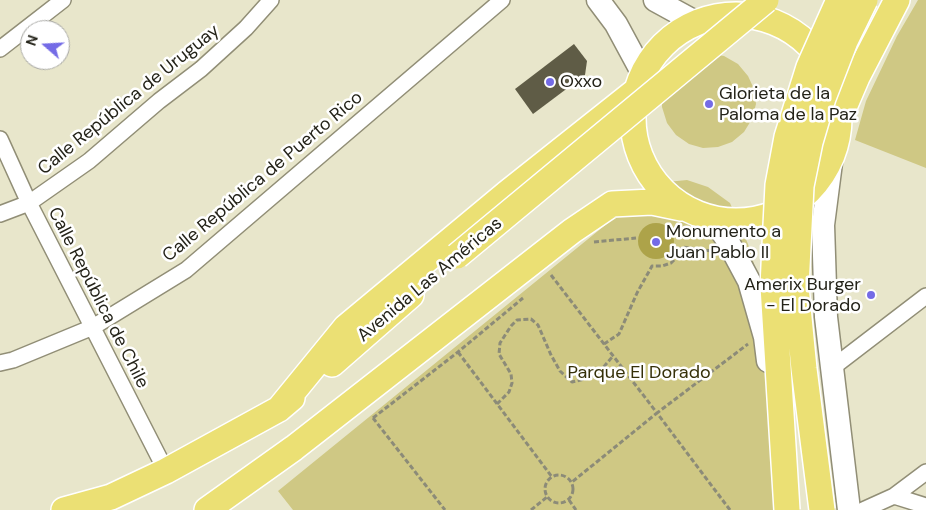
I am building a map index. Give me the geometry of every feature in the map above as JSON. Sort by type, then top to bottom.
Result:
[{"type":"main road","points":[[686,209],[664,193],[646,171],[636,145],[633,117],[640,82],[652,58],[665,43],[680,32],[737,0]]},
{"type":"main road","name":"Avenida Las Américas","points":[[64,510],[111,497],[166,471],[279,409],[456,256],[766,0]]},
{"type":"main road","points":[[787,510],[773,286],[778,185],[787,137],[809,67],[838,0],[854,6],[876,7],[892,0]]},
{"type":"main road","points":[[822,510],[804,369],[796,287],[802,186],[810,142],[823,98],[845,41],[865,0]]},
{"type":"main road","points":[[838,119],[857,77],[897,0]]},
{"type":"main road","points":[[207,510],[294,448],[572,231],[612,204],[652,202],[686,209],[713,219],[742,222],[771,215],[779,211],[796,201],[817,181],[832,155],[837,137],[838,119],[836,96],[828,74],[816,54],[800,37],[780,25],[758,17],[735,15],[704,20]]},
{"type":"main road","points":[[279,409],[346,327],[640,82]]},
{"type":"street","points":[[0,49],[63,0]]},
{"type":"street","name":"Calle República de Uruguay","points":[[0,214],[28,203],[89,161],[159,101],[201,69],[246,28],[271,0]]},
{"type":"street","name":"Calle República de Puerto Rico","points":[[0,363],[13,360],[92,327],[186,270],[502,0]]},
{"type":"street","points":[[598,0],[616,24],[640,82]]},
{"type":"street","points":[[654,0],[704,20]]},
{"type":"street","name":"Calle República de Chile","points":[[0,140],[28,203],[166,471]]},
{"type":"street","points":[[832,155],[823,226],[826,317],[849,510]]},
{"type":"street","points":[[713,219],[726,238],[749,281],[765,337],[773,407],[779,510]]},
{"type":"street","points":[[832,368],[926,296]]},
{"type":"street","points":[[863,510],[894,496],[926,472]]},
{"type":"street","points":[[894,496],[926,506]]},
{"type":"path","points":[[598,237],[591,242],[636,238]]},
{"type":"path","points":[[604,344],[619,334],[637,293],[652,266],[662,266],[671,263],[678,256],[682,247],[720,252]]},
{"type":"path","points":[[543,281],[557,269]]},
{"type":"path","points":[[550,275],[658,413],[730,510]]},
{"type":"path","points":[[373,418],[458,352],[529,293]]},
{"type":"path","points":[[497,404],[509,392],[512,383],[511,374],[499,354],[500,343],[510,326],[518,320],[531,319],[538,325],[560,372],[572,382],[585,379],[601,370],[614,356]]},
{"type":"path","points":[[572,482],[752,340]]},
{"type":"path","points":[[458,352],[552,477]]},
{"type":"path","points":[[357,398],[445,510]]},
{"type":"path","points":[[561,475],[572,482],[574,492],[569,500],[559,504],[550,501],[547,497],[546,484],[552,477],[561,475]]},
{"type":"path","points":[[531,510],[547,497]]},
{"type":"path","points":[[569,500],[576,510]]},
{"type":"green space","points":[[918,0],[926,0],[926,168],[855,140],[866,101],[897,36]]},
{"type":"green space","name":"Glorieta de la Paloma de la Paz","points":[[708,53],[724,56],[738,64],[748,76],[754,89],[756,104],[752,119],[744,132],[732,142],[718,147],[703,148],[689,144],[676,135],[667,123],[662,107],[662,91]]},
{"type":"green space","name":"Parque El Dorado","points":[[687,180],[708,187],[730,203],[748,244],[771,321],[781,510],[293,510],[278,491],[657,183]]},
{"type":"shaded area","points":[[656,223],[669,228],[674,241],[669,254],[656,259],[643,254],[638,241],[643,228]]},
{"type":"building","name":"Oxxo","points":[[574,44],[587,61],[585,75],[533,114],[515,89]]},
{"type":"place","name":"Oxxo","points":[[550,82]]},
{"type":"place","name":"Glorieta de la Paloma de la Paz","points":[[709,104]]},
{"type":"place","name":"Monumento a Juan Pablo II","points":[[656,242]]},
{"type":"place","name":"Amerix Burger - El Dorado","points":[[871,295]]}]
